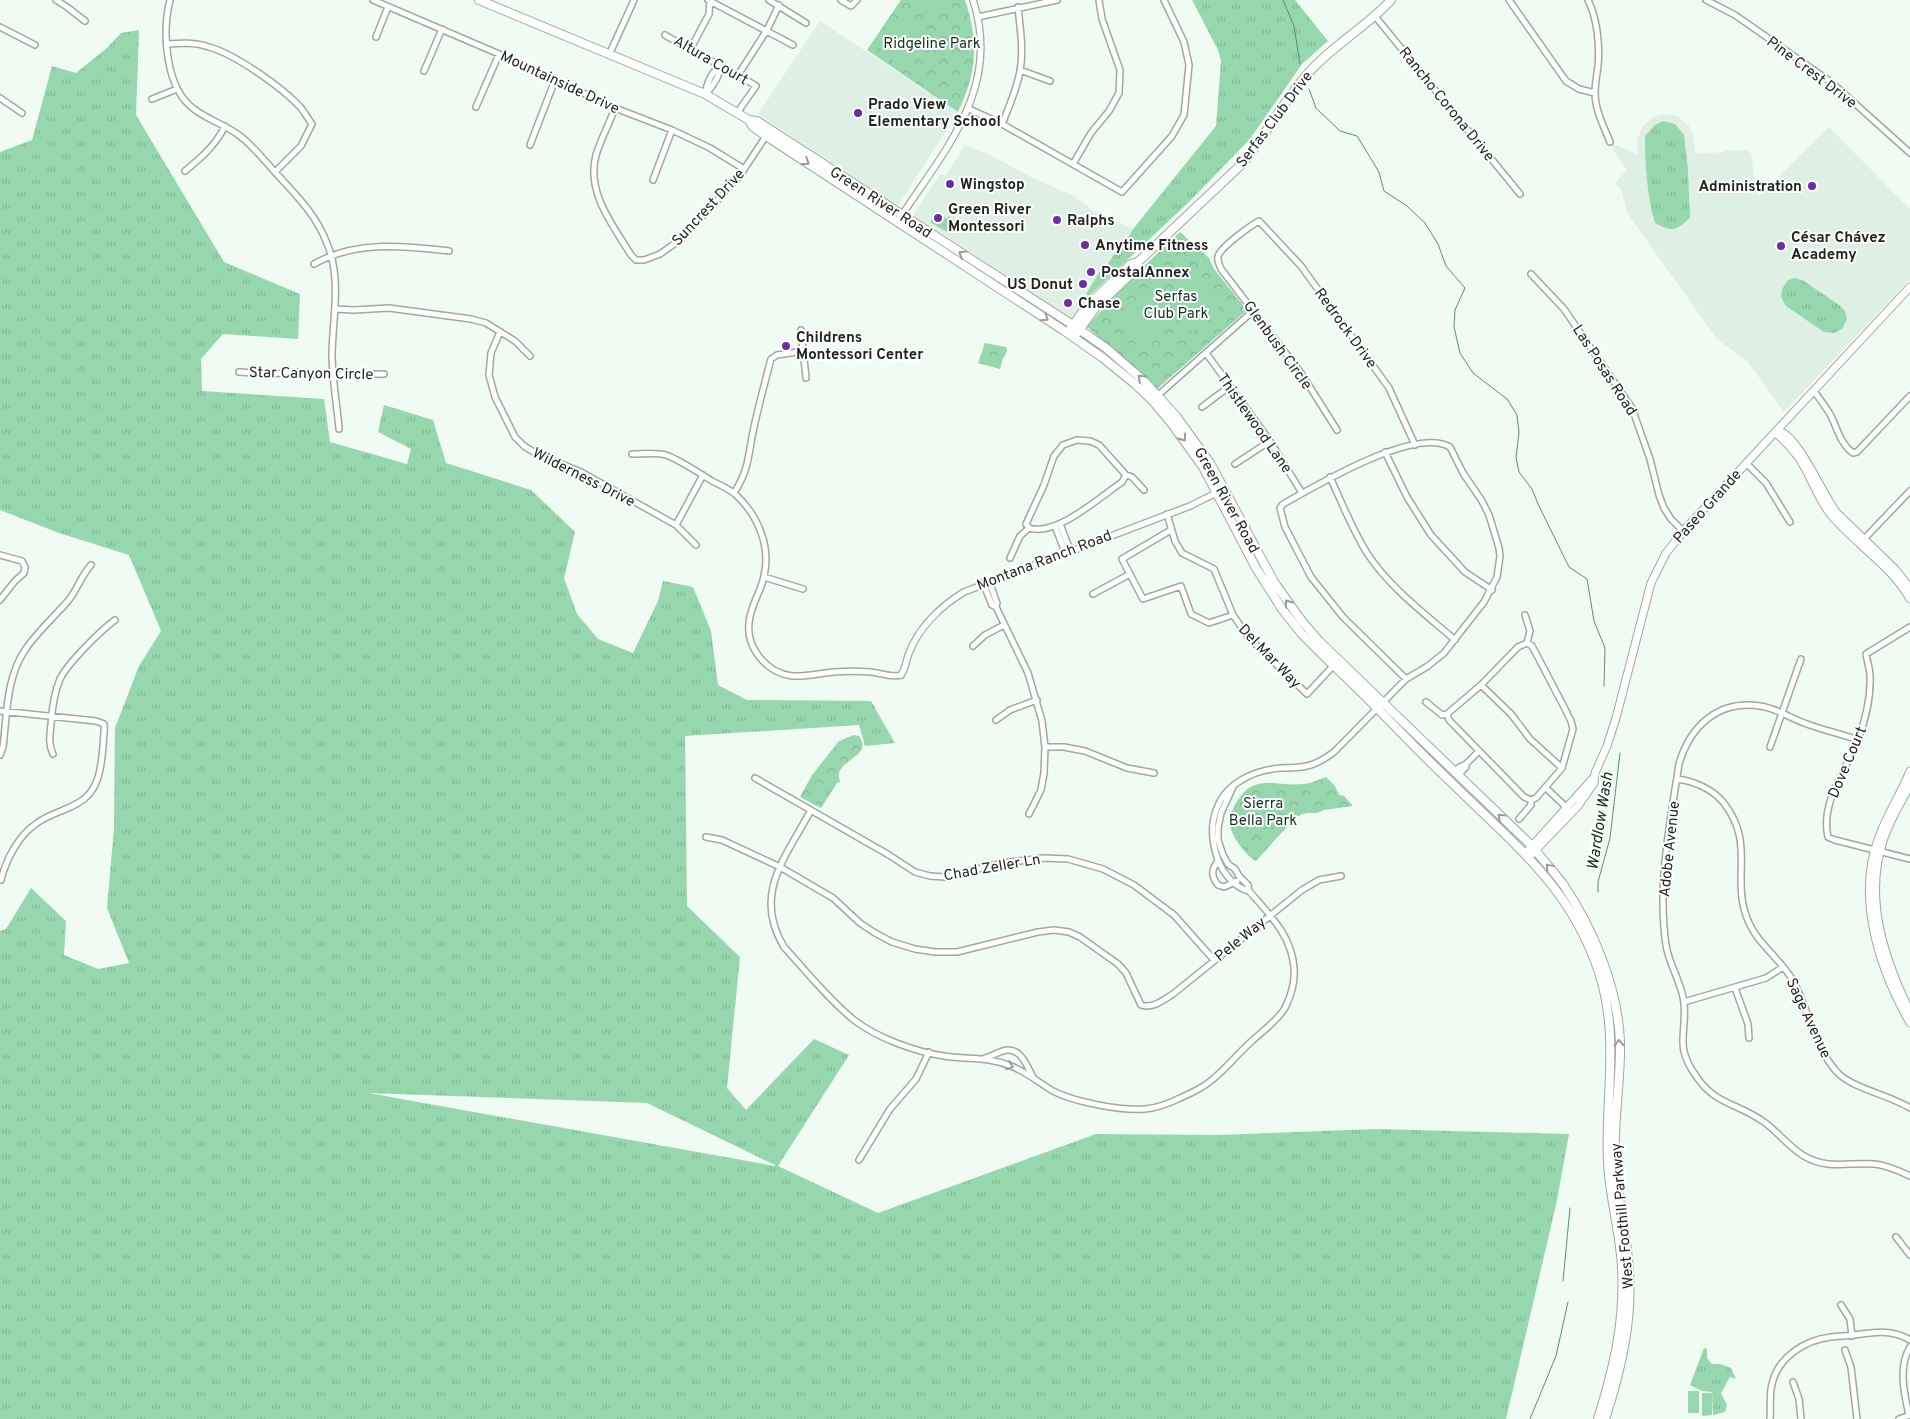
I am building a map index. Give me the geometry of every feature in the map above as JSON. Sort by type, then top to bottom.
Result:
[{"type":"main road","name":"Green River Road","points":[[478,0],[705,94],[749,120],[757,121],[838,174],[899,218],[1071,335],[1155,398]]},
{"type":"main road","name":"Serfas Club Drive","points":[[1071,335],[1076,327],[1137,268],[1138,262],[1243,163],[1293,91],[1313,68],[1391,0]]},
{"type":"main road","name":"Green River Road","points":[[749,120],[753,127],[829,177],[1076,327],[1124,363],[1155,398],[1220,491],[1261,562],[1286,600],[1319,641],[1380,705],[1408,740],[1526,856]]},
{"type":"main road","points":[[766,136],[780,136]]},
{"type":"main road","points":[[829,177],[838,174]]},
{"type":"main road","name":"Paseo Grande","points":[[1534,849],[1566,807],[1594,777],[1616,718],[1651,584],[1666,554],[1684,531],[1746,463],[1910,287]]},
{"type":"main road","points":[[1778,430],[1778,435],[1799,459],[1823,504],[1832,516],[1863,542],[1910,588]]},
{"type":"main road","name":"Green River Road","points":[[1220,491],[1256,568],[1282,609],[1301,633],[1333,666],[1456,773],[1534,849]]},
{"type":"main road","points":[[1863,542],[1903,586],[1910,599]]},
{"type":"main road","points":[[1408,740],[1427,752],[1450,774],[1456,773]]},
{"type":"main road","points":[[1910,771],[1886,821],[1870,885],[1872,918],[1889,979],[1910,1024]]},
{"type":"main road","name":"Paseo Grande","points":[[1526,856],[1584,799],[1594,783],[1594,777]]},
{"type":"main road","points":[[1910,785],[1878,850],[1875,885],[1878,918],[1894,977],[1910,1012]]},
{"type":"main road","name":"West Foothill Parkway","points":[[1534,849],[1562,884],[1590,932],[1608,977],[1620,1040],[1615,1110],[1615,1158],[1617,1186],[1628,1261],[1630,1304],[1624,1350],[1605,1419]]},
{"type":"main road","name":"West Foothill Parkway","points":[[1526,856],[1553,885],[1575,917],[1595,962],[1607,1006],[1612,1062],[1608,1125],[1608,1164],[1620,1252],[1622,1306],[1616,1360],[1598,1419]]},
{"type":"street","points":[[56,0],[68,6],[85,22]]},
{"type":"street","points":[[170,0],[167,18],[167,44],[170,68],[177,89],[184,100],[194,109],[225,126],[250,144],[314,217],[327,242],[335,276],[332,351],[339,429]]},
{"type":"street","name":"Mountainside Drive","points":[[373,0],[499,54],[615,108],[672,130],[710,148],[744,170]]},
{"type":"street","points":[[609,55],[634,0]]},
{"type":"street","points":[[690,50],[709,14],[709,0],[794,44]]},
{"type":"street","points":[[770,0],[806,23]]},
{"type":"street","points":[[841,0],[851,6],[857,0]]},
{"type":"street","points":[[899,218],[960,126],[968,109],[980,72],[982,51],[978,17],[973,0]]},
{"type":"street","points":[[978,17],[1057,0]]},
{"type":"street","points":[[1074,164],[1091,133],[1109,111],[1119,93],[1120,70],[1102,18],[1099,0]]},
{"type":"street","points":[[968,109],[1002,124],[1122,192],[1172,136],[1184,115],[1189,65],[1184,42],[1164,0]]},
{"type":"street","points":[[1509,0],[1566,81],[1578,89],[1595,93]]},
{"type":"street","points":[[1588,0],[1592,8],[1597,32],[1599,63],[1595,93],[1600,118],[1610,142]]},
{"type":"street","name":"Pine Crest Drive","points":[[1706,0],[1735,15],[1831,82],[1910,153]]},
{"type":"street","points":[[738,75],[767,30],[779,5]]},
{"type":"street","points":[[376,37],[388,7]]},
{"type":"street","points":[[1002,124],[1012,100],[1020,70],[1021,39],[1018,7]]},
{"type":"street","name":"Rancho Corona Drive","points":[[1374,15],[1520,194]]},
{"type":"street","points":[[0,27],[35,45]]},
{"type":"street","points":[[424,71],[442,29]]},
{"type":"street","name":"Altura Court","points":[[666,35],[756,86],[737,113]]},
{"type":"street","points":[[167,44],[190,43],[210,47],[240,62],[287,95],[301,109],[312,124],[301,146],[275,172]]},
{"type":"street","points":[[476,107],[499,54]]},
{"type":"street","points":[[705,94],[712,86],[721,65]]},
{"type":"street","points":[[1020,70],[1050,81]]},
{"type":"street","points":[[530,145],[555,80]]},
{"type":"street","points":[[152,99],[177,89]]},
{"type":"street","points":[[0,98],[22,113]]},
{"type":"street","name":"Suncrest Drive","points":[[615,108],[597,154],[594,171],[595,182],[601,206],[636,260],[644,260],[660,254],[673,246],[744,170],[766,136]]},
{"type":"street","points":[[185,171],[218,141],[225,126]]},
{"type":"street","points":[[653,180],[672,130]]},
{"type":"street","name":"Glenbush Circle","points":[[1259,222],[1250,227],[1219,254],[1217,260],[1221,269],[1301,373],[1337,430]]},
{"type":"street","name":"Redrock Drive","points":[[1259,222],[1301,266],[1390,388],[1415,445]]},
{"type":"street","points":[[314,264],[342,251],[367,247],[385,246],[449,251]]},
{"type":"street","name":"Las Posas Road","points":[[1530,274],[1564,309],[1629,403],[1643,435],[1664,508],[1671,519],[1684,531]]},
{"type":"street","points":[[335,309],[389,308],[471,319],[486,323],[515,341],[530,356]]},
{"type":"street","points":[[1155,398],[1253,310]]},
{"type":"street","points":[[801,330],[806,378]]},
{"type":"street","name":"Wilderness Drive","points":[[500,332],[491,353],[489,375],[495,397],[515,437],[524,446],[537,454],[581,472],[676,525],[696,545]]},
{"type":"street","points":[[734,493],[742,482],[748,465],[751,441],[771,359],[777,355],[804,351]]},
{"type":"street","name":"Thistlewood Lane","points":[[1206,353],[1270,441],[1302,493]]},
{"type":"street","name":"Star Canyon Circle","points":[[239,372],[268,374],[296,372],[334,375],[384,374]]},
{"type":"street","points":[[1202,407],[1230,386]]},
{"type":"street","points":[[1814,390],[1830,415],[1839,435],[1853,453],[1857,452],[1910,396]]},
{"type":"street","points":[[1126,475],[1122,482],[1058,525],[1038,530],[1029,528],[1026,524],[1044,485],[1054,456],[1063,445],[1078,440],[1090,441],[1099,445],[1126,475],[1132,477],[1144,490]]},
{"type":"street","points":[[1235,464],[1270,441]]},
{"type":"street","points":[[1249,891],[1244,890],[1228,878],[1218,861],[1212,838],[1213,820],[1225,792],[1249,776],[1261,772],[1303,767],[1322,760],[1334,752],[1406,679],[1436,660],[1455,640],[1492,590],[1497,577],[1500,556],[1489,515],[1482,500],[1463,473],[1450,447],[1438,443],[1415,445],[1385,452],[1330,477],[1283,504],[1280,508],[1285,527],[1311,577],[1343,617],[1406,679]]},
{"type":"street","points":[[1385,452],[1406,497],[1431,535],[1465,572],[1492,590]]},
{"type":"street","points":[[632,454],[665,455],[703,475],[734,493],[755,519],[763,536],[766,553],[764,577],[748,624],[749,636],[753,648],[768,666],[777,672],[790,676],[843,671],[901,675]]},
{"type":"street","points":[[1746,463],[1766,483],[1790,522]]},
{"type":"street","points":[[676,525],[703,475]]},
{"type":"street","points":[[1330,477],[1343,508],[1368,554],[1393,584],[1455,640]]},
{"type":"street","name":"Montana Ranch Road","points":[[901,675],[909,652],[918,636],[939,610],[958,595],[986,582],[1167,514],[1220,491]]},
{"type":"street","points":[[1863,542],[1910,491]]},
{"type":"street","name":"Del Mar Way","points":[[1167,514],[1177,546],[1182,553],[1214,570],[1233,615],[1248,637],[1307,694],[1333,666]]},
{"type":"street","points":[[1058,525],[1067,551]]},
{"type":"street","points":[[1010,558],[1020,536],[1029,528]]},
{"type":"street","points":[[1171,530],[1122,559],[1142,599],[1181,586],[1192,614],[1209,623],[1233,615]]},
{"type":"street","points":[[0,555],[22,561],[25,567],[24,572],[0,600]]},
{"type":"street","points":[[0,755],[3,747],[12,679],[24,652],[70,599],[81,578],[91,565]]},
{"type":"street","points":[[1093,594],[1130,574]]},
{"type":"street","points":[[764,577],[803,589]]},
{"type":"street","points":[[986,582],[992,605],[996,607],[1028,673],[1037,700],[1045,747],[1044,773],[1041,790],[1029,814]]},
{"type":"street","points":[[1525,615],[1530,631],[1527,643]]},
{"type":"street","points":[[53,754],[50,747],[52,717],[56,692],[64,674],[103,629],[115,620]]},
{"type":"street","points":[[973,646],[985,635],[1004,625]]},
{"type":"street","name":"Dove Court","points":[[1910,627],[1866,654],[1870,676],[1866,710],[1858,740],[1832,796],[1826,827],[1828,837],[1910,858]]},
{"type":"street","points":[[1426,702],[1442,715],[1447,714],[1481,685],[1518,647],[1527,643]]},
{"type":"street","points":[[1447,714],[1448,720],[1524,797],[1531,800],[1536,798],[1562,768],[1572,735],[1571,721],[1532,646],[1527,643]]},
{"type":"street","points":[[1770,748],[1801,659]]},
{"type":"street","points":[[1481,685],[1511,714],[1530,739],[1562,768]]},
{"type":"street","points":[[996,720],[1021,705],[1037,700]]},
{"type":"street","name":"Adobe Avenue","points":[[1858,740],[1805,724],[1782,712],[1761,706],[1731,708],[1709,717],[1691,734],[1679,764],[1664,865],[1662,898],[1666,947],[1684,1002],[1682,1041],[1684,1053],[1689,1066],[1705,1088],[1717,1099],[1764,1122],[1794,1149],[1817,1162],[1841,1166],[1874,1163],[1891,1167],[1910,1176]]},
{"type":"street","points":[[0,711],[96,721],[104,724],[105,732],[101,769],[97,782],[89,795],[79,803],[35,824],[25,834],[5,863],[1,880]]},
{"type":"street","points":[[1045,747],[1085,750],[1127,768],[1154,773]]},
{"type":"street","points":[[1466,764],[1479,751]]},
{"type":"street","name":"Chad Zeller Ln","points":[[755,778],[915,872],[930,876],[944,877],[1012,861],[1043,858],[1068,859],[1103,869],[1134,884],[1174,915],[1214,960]]},
{"type":"street","name":"Sage Avenue","points":[[1677,779],[1694,783],[1710,791],[1720,799],[1733,816],[1742,844],[1742,899],[1747,917],[1758,937],[1792,978],[1810,1025],[1825,1056],[1837,1073],[1849,1081],[1910,1108]]},
{"type":"street","points":[[811,810],[774,879],[771,905],[774,928],[784,947],[843,1011],[879,1036],[946,1056],[985,1058],[1011,1066],[1034,1077],[1052,1090],[1067,1097],[1122,1109],[1144,1109],[1162,1107],[1199,1089],[1214,1079],[1278,1017],[1290,996],[1294,968],[1291,951],[1281,929],[1249,891],[1248,884],[1228,864],[1218,840],[1220,813],[1235,785]]},
{"type":"street","points":[[1546,788],[1566,807]]},
{"type":"street","points":[[1519,819],[1531,805],[1531,800]]},
{"type":"street","points":[[706,838],[722,840],[780,867]]},
{"type":"street","points":[[1218,861],[1212,872],[1212,876],[1218,885],[1224,887],[1236,883],[1239,876]]},
{"type":"street","name":"Pele Way","points":[[780,867],[832,898],[860,923],[875,933],[892,942],[915,950],[957,952],[1038,932],[1054,930],[1080,936],[1126,972],[1141,1005],[1147,1007],[1173,994],[1302,890],[1319,880],[1341,876]]},
{"type":"street","points":[[1684,1002],[1766,978],[1783,967]]},
{"type":"street","points":[[1735,988],[1748,1024],[1749,1038]]},
{"type":"street","points":[[985,1058],[1006,1050],[1014,1051],[1024,1060],[1034,1077]]},
{"type":"street","points":[[859,1160],[890,1110],[916,1080],[929,1052]]},
{"type":"street","points":[[1896,1237],[1910,1255]]},
{"type":"street","points":[[1841,1305],[1850,1319],[1852,1336]]},
{"type":"street","points":[[1770,1419],[1772,1383],[1777,1371],[1792,1352],[1814,1340],[1831,1336],[1889,1332],[1901,1334],[1910,1340]]},
{"type":"street","points":[[1899,1419],[1909,1415],[1903,1368],[1910,1347]]},
{"type":"street","points":[[1845,1350],[1851,1367],[1857,1419]]},
{"type":"street","points":[[1793,1382],[1799,1399],[1800,1419]]},
{"type":"shaded area","name":"Prado View Elementary School","points":[[820,21],[958,112],[898,206],[758,114]]},
{"type":"shaded area","name":"César Chávez Academy","points":[[1662,114],[1677,116],[1689,126],[1693,135],[1695,154],[1727,150],[1746,150],[1751,153],[1757,196],[1829,127],[1910,209],[1910,279],[1784,412],[1747,361],[1717,339],[1627,213],[1622,191],[1615,183],[1627,170],[1611,147],[1614,144],[1638,155],[1637,141],[1642,127],[1653,117]]},
{"type":"shaded area","points":[[965,145],[988,154],[1031,177],[1074,196],[1096,212],[1133,229],[1102,273],[1100,271],[1073,316],[1069,316],[915,216],[915,212],[941,173],[945,176]]},
{"type":"green space","name":"Ridgeline Park","points":[[901,0],[965,0],[972,29],[974,57],[969,84],[958,112],[867,50]]},
{"type":"green space","points":[[913,0],[947,0],[952,13],[930,13],[920,9]]},
{"type":"green space","points":[[1192,0],[1295,0],[1328,41],[1302,64],[1250,139],[1189,202],[1089,296],[1086,294],[1100,271],[1103,272],[1116,251],[1121,249],[1133,229],[1216,126],[1221,61],[1218,50]]},
{"type":"green space","points":[[903,10],[914,18],[917,23],[921,41],[921,56],[906,70],[878,47]]},
{"type":"green space","points":[[139,30],[136,115],[224,262],[300,294],[298,339],[223,334],[201,359],[202,391],[324,399],[330,442],[407,464],[411,449],[378,432],[384,405],[433,420],[446,463],[531,490],[575,532],[564,578],[577,614],[598,639],[633,653],[658,601],[663,581],[693,587],[711,631],[718,685],[747,700],[871,701],[895,743],[865,746],[859,725],[685,736],[687,906],[740,957],[727,1088],[746,1110],[814,1039],[849,1055],[778,1166],[878,1213],[1096,1134],[1219,1135],[1376,1129],[1569,1134],[1556,1205],[1506,1419],[0,1419],[0,931],[6,929],[31,888],[66,921],[64,955],[98,969],[129,963],[107,908],[114,828],[115,728],[139,666],[161,631],[129,555],[59,533],[0,510],[0,152],[32,140],[52,66],[76,73],[107,48],[121,33]],"holes":[[[368,1093],[647,1103],[775,1166]]]},
{"type":"green space","points":[[1663,121],[1675,124],[1684,135],[1688,170],[1690,218],[1681,226],[1673,229],[1665,228],[1655,223],[1647,180],[1645,136],[1655,125]]},
{"type":"green space","points":[[941,215],[947,219],[948,216],[955,220],[947,232],[930,222],[932,219],[937,222]]},
{"type":"green space","name":"Serfas Club Park","points":[[1180,232],[1209,258],[1214,269],[1247,310],[1157,389],[1087,327],[1122,287]]},
{"type":"green space","points":[[1795,278],[1804,281],[1845,311],[1847,319],[1842,329],[1834,333],[1824,332],[1786,306],[1781,297],[1782,289],[1788,280]]},
{"type":"green space","points":[[1195,279],[1220,309],[1192,332],[1179,322],[1174,311],[1176,298],[1183,283]]},
{"type":"green space","points":[[1151,289],[1160,303],[1162,315],[1161,334],[1150,345],[1142,349],[1118,317]]},
{"type":"green space","points":[[985,343],[1006,347],[1007,350],[1000,369],[978,363]]},
{"type":"green space","points":[[854,735],[859,736],[862,748],[841,769],[839,775],[840,782],[837,783],[821,808],[800,797],[812,775],[839,741]]},
{"type":"green space","name":"Sierra Bella Park","points":[[1326,777],[1335,786],[1339,795],[1344,796],[1353,806],[1300,815],[1256,861],[1249,856],[1235,838],[1230,826],[1233,808],[1243,793],[1250,787],[1258,784],[1304,784]]},
{"type":"green space","points":[[1704,1348],[1707,1349],[1707,1358],[1712,1364],[1720,1364],[1731,1368],[1736,1379],[1730,1377],[1721,1393],[1727,1405],[1725,1412],[1713,1415],[1712,1392],[1702,1391],[1690,1385]]},
{"type":"green space","points":[[1688,1391],[1699,1391],[1699,1413],[1688,1413]]},
{"type":"green space","points":[[1702,1393],[1712,1393],[1712,1415],[1702,1416]]},
{"type":"waterway","name":"Wardlow Wash","points":[[1283,0],[1294,26],[1300,64]]},
{"type":"waterway","name":"Wardlow Wash","points":[[1309,89],[1316,108],[1340,131],[1357,136],[1379,172],[1384,191],[1407,206],[1425,223],[1438,244],[1446,266],[1465,288],[1455,310],[1454,327],[1460,353],[1473,373],[1507,399],[1517,415],[1519,433],[1516,457],[1519,472],[1532,489],[1569,567],[1587,579],[1594,621],[1605,648],[1604,686]]},
{"type":"waterway","name":"Wardlow Wash","points":[[1598,892],[1598,882],[1610,838],[1620,753]]},
{"type":"waterway","name":"Wardlow Wash","points":[[1563,1281],[1570,1208]]},
{"type":"waterway","name":"Wardlow Wash","points":[[1530,1419],[1556,1356],[1568,1302]]},
{"type":"place","name":"Prado View Elementary School","points":[[858,113]]},
{"type":"place","name":"Wingstop","points":[[950,184]]},
{"type":"place","name":"Administration","points":[[1812,186]]},
{"type":"place","name":"Green River Montessori","points":[[938,218]]},
{"type":"place","name":"Ralphs","points":[[1057,220]]},
{"type":"place","name":"Anytime Fitness","points":[[1085,245]]},
{"type":"place","name":"César Chávez Academy","points":[[1781,246]]},
{"type":"place","name":"PostalAnnex","points":[[1091,272]]},
{"type":"place","name":"US Donut","points":[[1083,284]]},
{"type":"place","name":"Chase","points":[[1068,303]]},
{"type":"place","name":"Childrens Montessori Center","points":[[786,346]]}]
